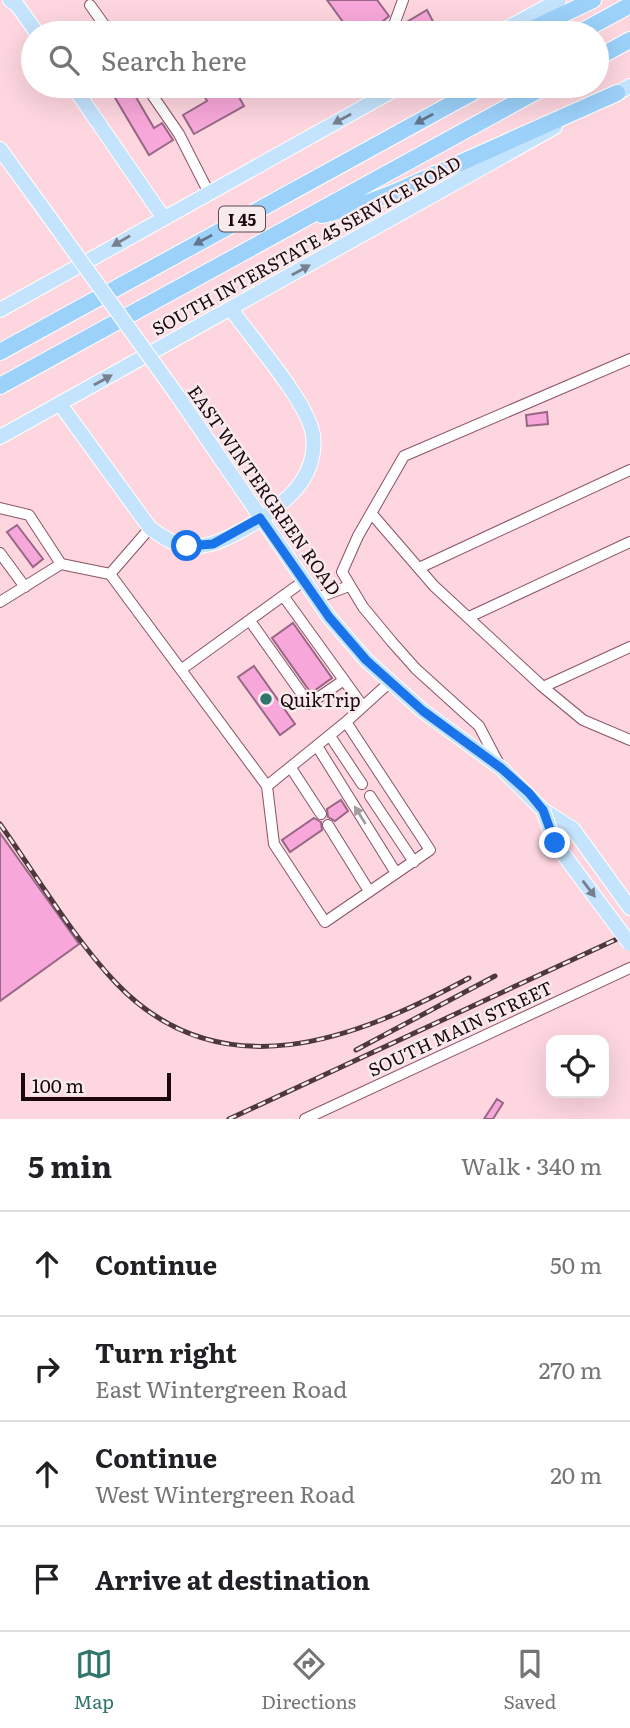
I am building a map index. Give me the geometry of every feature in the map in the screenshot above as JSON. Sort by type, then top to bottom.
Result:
[{"type":"highway","points":[[549,21],[593,0]]},
{"type":"highway","points":[[601,21],[630,5]]},
{"type":"highway","points":[[609,51],[630,40]]},
{"type":"highway","name":"I 45","points":[[0,352],[462,98]]},
{"type":"highway","name":"I 45","points":[[0,386],[524,98]]},
{"type":"highway","points":[[303,219],[355,207],[395,192],[603,98]]},
{"type":"main road","points":[[10,0],[28,21]]},
{"type":"main road","points":[[520,21],[559,0]]},
{"type":"main road","points":[[81,98],[163,218]]},
{"type":"main road","points":[[0,310],[379,98]]},
{"type":"main road","name":"SOUTH INTERSTATE 45 SERVICE ROAD","points":[[0,437],[607,98]]},
{"type":"main road","name":"EAST WINTERGREEN ROAD","points":[[0,149],[344,634],[390,682],[423,711],[501,768],[529,793],[543,810]]},
{"type":"main road","points":[[60,404],[150,528],[174,544],[213,544],[260,518],[303,480],[313,452],[313,432],[300,405],[231,309]]},
{"type":"main road","points":[[543,810],[573,829],[630,908]]},
{"type":"main road","points":[[543,810],[555,843],[630,944]]},
{"type":"street","points":[[395,21],[402,0]]},
{"type":"street","points":[[90,5],[101,21]]},
{"type":"street","points":[[154,98],[179,134],[209,193]]},
{"type":"street","points":[[501,768],[479,726],[416,669],[349,586],[342,572],[371,513],[404,456],[630,359]]},
{"type":"street","points":[[419,568],[630,470]]},
{"type":"street","points":[[0,508],[29,514],[61,564]]},
{"type":"street","points":[[371,513],[419,568],[543,687],[583,720],[630,740]]},
{"type":"street","points":[[110,574],[150,528]]},
{"type":"street","points":[[469,617],[630,542]]},
{"type":"street","points":[[0,553],[24,587]]},
{"type":"street","points":[[0,602],[61,564],[110,574],[267,786],[274,844],[325,922],[430,850],[346,722]]},
{"type":"street","points":[[182,669],[305,580]]},
{"type":"street","points":[[317,598],[349,586]]},
{"type":"street","points":[[284,597],[362,705]]},
{"type":"street","points":[[250,621],[309,704],[344,680]]},
{"type":"street","points":[[543,687],[630,647]]},
{"type":"street","points":[[267,786],[330,736],[390,682]]},
{"type":"street","points":[[330,736],[362,784]]},
{"type":"street","points":[[317,746],[396,873]]},
{"type":"street","points":[[291,768],[321,814]]},
{"type":"street","points":[[370,796],[414,862]]},
{"type":"street","points":[[328,825],[369,891]]},
{"type":"street","name":"SOUTH MAIN STREET","points":[[305,1119],[630,968]]},
{"type":"building","points":[[327,0],[377,0],[389,16],[383,21],[342,21]]},
{"type":"building","points":[[427,10],[433,21],[408,21]]},
{"type":"building","points":[[115,98],[136,98],[154,128],[162,123],[173,140],[149,155]]},
{"type":"building","points":[[205,98],[240,98],[244,106],[194,134],[183,115],[207,101]]},
{"type":"building","points":[[547,412],[548,424],[527,426],[526,415]]},
{"type":"building","points":[[17,525],[43,559],[33,567],[7,532]]},
{"type":"building","name":"QuikTrip","points":[[293,623],[332,678],[311,693],[272,638]]},
{"type":"building","points":[[254,666],[295,724],[280,735],[238,677]]},
{"type":"building","points":[[341,800],[348,811],[335,821],[328,817],[327,809]]},
{"type":"building","points":[[314,818],[321,822],[322,830],[290,852],[282,840]]},
{"type":"building","points":[[0,833],[79,944],[0,1001]]},
{"type":"building","points":[[497,1099],[503,1103],[493,1119],[484,1119]]},
{"type":"railway","points":[[0,824],[100,966],[157,1017],[200,1037],[244,1046],[290,1045],[335,1035],[381,1020],[469,978]]},
{"type":"railway","points":[[229,1119],[630,933]]},
{"type":"railway","points":[[356,1050],[495,976]]},
{"type":"place","name":"QuikTrip","points":[[266,699]]},
{"type":"route","points":[[187,546],[213,544],[260,518],[329,617],[366,660],[423,711],[501,768],[529,793],[543,810],[555,843]]}]
